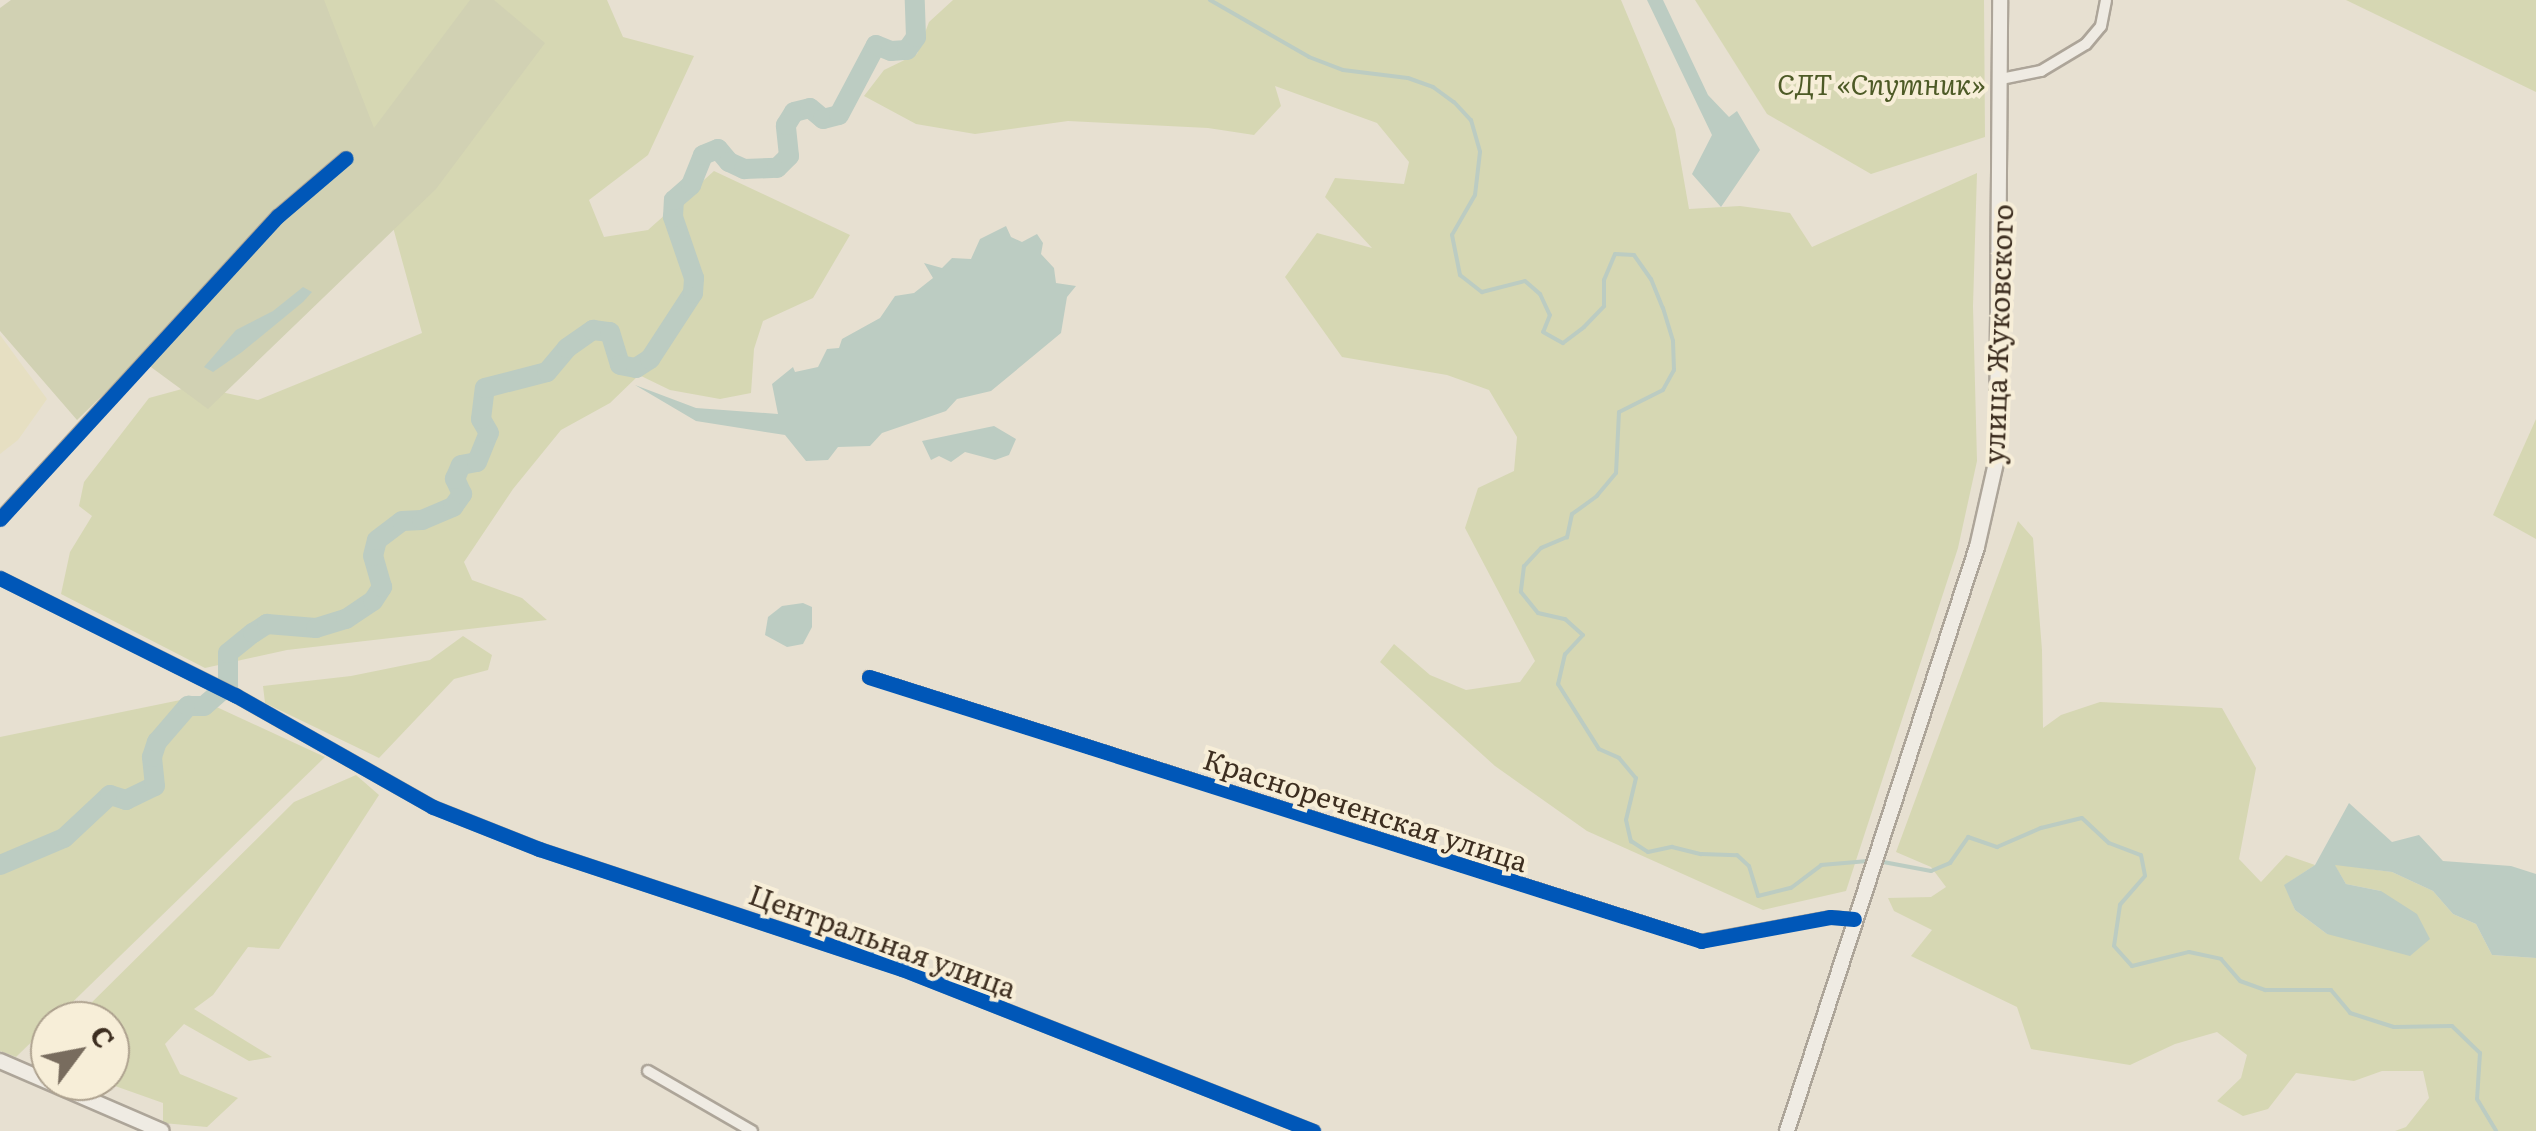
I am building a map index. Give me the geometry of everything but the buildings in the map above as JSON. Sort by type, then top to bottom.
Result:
[{"type":"main road","name":"улица Жуковского","points":[[1788,1131],[1882,831],[1977,548],[1997,458],[2000,0]]},
{"type":"main road","points":[[0,1060],[162,1131]]},
{"type":"street","points":[[2001,80],[2041,72],[2086,44],[2101,26],[2106,0]]},
{"type":"street","points":[[0,519],[266,228],[346,158]]},
{"type":"street","name":"Центральная улица","points":[[0,578],[235,695],[433,807],[539,848],[902,969],[1313,1131]]},
{"type":"street","name":"Краснореченская улица","points":[[869,677],[1702,942],[1830,917],[1854,919]]},
{"type":"street","points":[[648,1072],[752,1131]]},
{"type":"shaded area","points":[[1647,0],[1663,0],[1708,95],[1729,117],[1737,111],[1760,150],[1721,207],[1692,174],[1712,135]]},
{"type":"shaded area","points":[[1006,226],[1011,237],[1022,242],[1037,234],[1043,243],[1041,254],[1054,268],[1056,283],[1076,286],[1067,297],[1061,333],[991,391],[957,399],[946,411],[882,433],[870,446],[838,447],[828,460],[806,461],[785,435],[696,421],[635,385],[696,408],[778,414],[772,384],[793,367],[795,372],[818,367],[827,349],[839,348],[842,339],[880,318],[895,296],[914,293],[933,278],[924,263],[942,268],[952,258],[971,259],[980,239]]},
{"type":"shaded area","points":[[303,287],[312,292],[242,352],[213,372],[204,367],[236,330],[273,311]]},
{"type":"shaded area","points":[[0,335],[47,399],[18,440],[0,454]]},
{"type":"shaded area","points":[[994,426],[1016,439],[1009,455],[995,460],[965,452],[951,462],[939,456],[931,460],[922,441]]},
{"type":"shaded area","points":[[803,603],[812,607],[812,627],[803,644],[787,647],[765,635],[768,617],[782,606]]},
{"type":"shaded area","points":[[2349,803],[2392,842],[2419,835],[2443,861],[2511,866],[2536,874],[2536,958],[2492,955],[2476,924],[2453,914],[2433,891],[2392,872],[2335,865],[2346,884],[2381,891],[2417,914],[2430,939],[2410,956],[2327,934],[2295,910],[2284,885],[2315,865]]},
{"type":"green space","points":[[11,0],[324,0],[374,128],[470,0],[494,0],[545,43],[436,189],[208,409],[140,359],[77,420],[0,331],[0,8]]},
{"type":"green space","points":[[322,0],[607,0],[623,37],[694,56],[648,155],[589,200],[604,237],[648,230],[714,171],[850,235],[813,298],[763,321],[754,349],[751,393],[720,399],[670,390],[639,375],[610,403],[561,430],[513,489],[464,562],[472,580],[522,598],[547,620],[287,650],[205,668],[61,594],[70,552],[92,516],[79,506],[84,482],[149,398],[193,386],[258,400],[422,333],[374,158]]},
{"type":"green space","points":[[953,0],[1621,0],[1675,129],[1689,209],[1740,206],[1790,213],[1812,247],[1977,173],[1973,306],[1977,461],[1958,548],[1846,891],[1763,910],[1587,831],[1495,766],[1380,662],[1394,644],[1430,675],[1466,690],[1520,682],[1535,661],[1465,528],[1478,488],[1514,471],[1517,437],[1489,390],[1447,375],[1342,357],[1285,277],[1317,233],[1372,248],[1325,197],[1335,178],[1404,184],[1409,162],[1377,123],[1275,86],[1281,106],[1254,135],[1208,128],[1068,121],[975,134],[916,124],[864,96],[884,70],[917,54],[929,22]]},
{"type":"green space","name":"СДТ «Спутник»","points":[[1695,0],[1984,0],[1985,137],[1871,174],[1767,114]]},
{"type":"green space","points":[[2346,0],[2536,0],[2536,92]]},
{"type":"green space","points":[[2536,419],[2536,539],[2493,515]]},
{"type":"green space","points":[[2018,521],[2033,538],[2042,650],[2043,728],[2061,715],[2100,702],[2222,708],[2256,768],[2239,859],[2261,882],[2286,855],[2315,865],[2285,885],[2295,910],[2327,934],[2381,891],[2346,884],[2334,864],[2392,872],[2433,891],[2453,914],[2476,924],[2492,955],[2536,958],[2536,1131],[2395,1131],[2406,1127],[2429,1098],[2423,1071],[2382,1071],[2354,1081],[2296,1073],[2268,1109],[2243,1116],[2217,1101],[2241,1078],[2247,1055],[2217,1032],[2175,1044],[2130,1065],[2031,1049],[2017,1007],[1911,956],[1932,930],[1894,911],[1888,898],[1931,897],[1946,887],[1931,867],[1896,852]]},
{"type":"green space","points":[[463,636],[492,655],[488,670],[454,679],[379,758],[265,703],[263,686],[351,676],[430,660]]},
{"type":"green space","points":[[195,697],[325,757],[74,1001],[30,1001],[30,1043],[16,1057],[0,1051],[0,737]]},
{"type":"green space","points":[[356,775],[379,795],[279,949],[248,947],[213,995],[194,1009],[272,1057],[249,1061],[184,1024],[165,1044],[180,1074],[238,1098],[207,1127],[163,1123],[163,1103],[130,1091],[130,1001],[93,1001],[294,802]]},
{"type":"waterway","points":[[0,865],[64,838],[110,795],[126,800],[155,786],[152,757],[157,742],[188,706],[204,706],[228,685],[228,653],[253,633],[267,624],[316,628],[346,619],[373,601],[382,587],[373,556],[377,540],[402,521],[422,520],[453,507],[462,494],[455,479],[461,465],[477,462],[489,433],[481,419],[485,388],[547,372],[567,348],[593,330],[610,332],[620,365],[636,368],[650,359],[693,293],[694,278],[673,217],[674,200],[691,185],[703,155],[718,149],[729,162],[744,169],[777,168],[789,156],[786,125],[794,112],[810,108],[823,119],[839,115],[876,45],[891,51],[907,50],[916,37],[915,0]]},
{"type":"waterway","points":[[1210,0],[1309,57],[1343,70],[1408,78],[1433,87],[1454,102],[1471,120],[1480,152],[1475,195],[1452,235],[1460,275],[1482,292],[1525,281],[1540,294],[1550,315],[1543,332],[1563,343],[1584,327],[1604,306],[1604,280],[1615,254],[1634,255],[1651,279],[1663,308],[1673,341],[1674,370],[1663,390],[1619,412],[1616,473],[1597,496],[1572,514],[1567,537],[1541,548],[1524,566],[1521,592],[1538,613],[1565,619],[1583,635],[1565,654],[1558,684],[1599,749],[1619,758],[1636,778],[1626,820],[1631,841],[1648,852],[1672,847],[1701,854],[1737,855],[1749,866],[1758,896],[1791,888],[1821,865],[1868,861]]},
{"type":"waterway","points":[[1878,861],[1931,871],[1950,863],[1968,837],[1997,847],[2041,828],[2082,818],[2109,843],[2141,855],[2145,876],[2120,905],[2114,946],[2132,966],[2189,952],[2221,959],[2240,981],[2265,990],[2331,990],[2350,1013],[2394,1027],[2452,1026],[2480,1053],[2477,1099],[2496,1131]]},
{"type":"cycle path","points":[[0,519],[278,216],[346,158]]},
{"type":"cycle path","points":[[0,578],[235,695],[433,807],[539,849],[902,969],[1313,1131]]},
{"type":"cycle path","points":[[869,677],[1701,941],[1830,917],[1854,919]]}]
